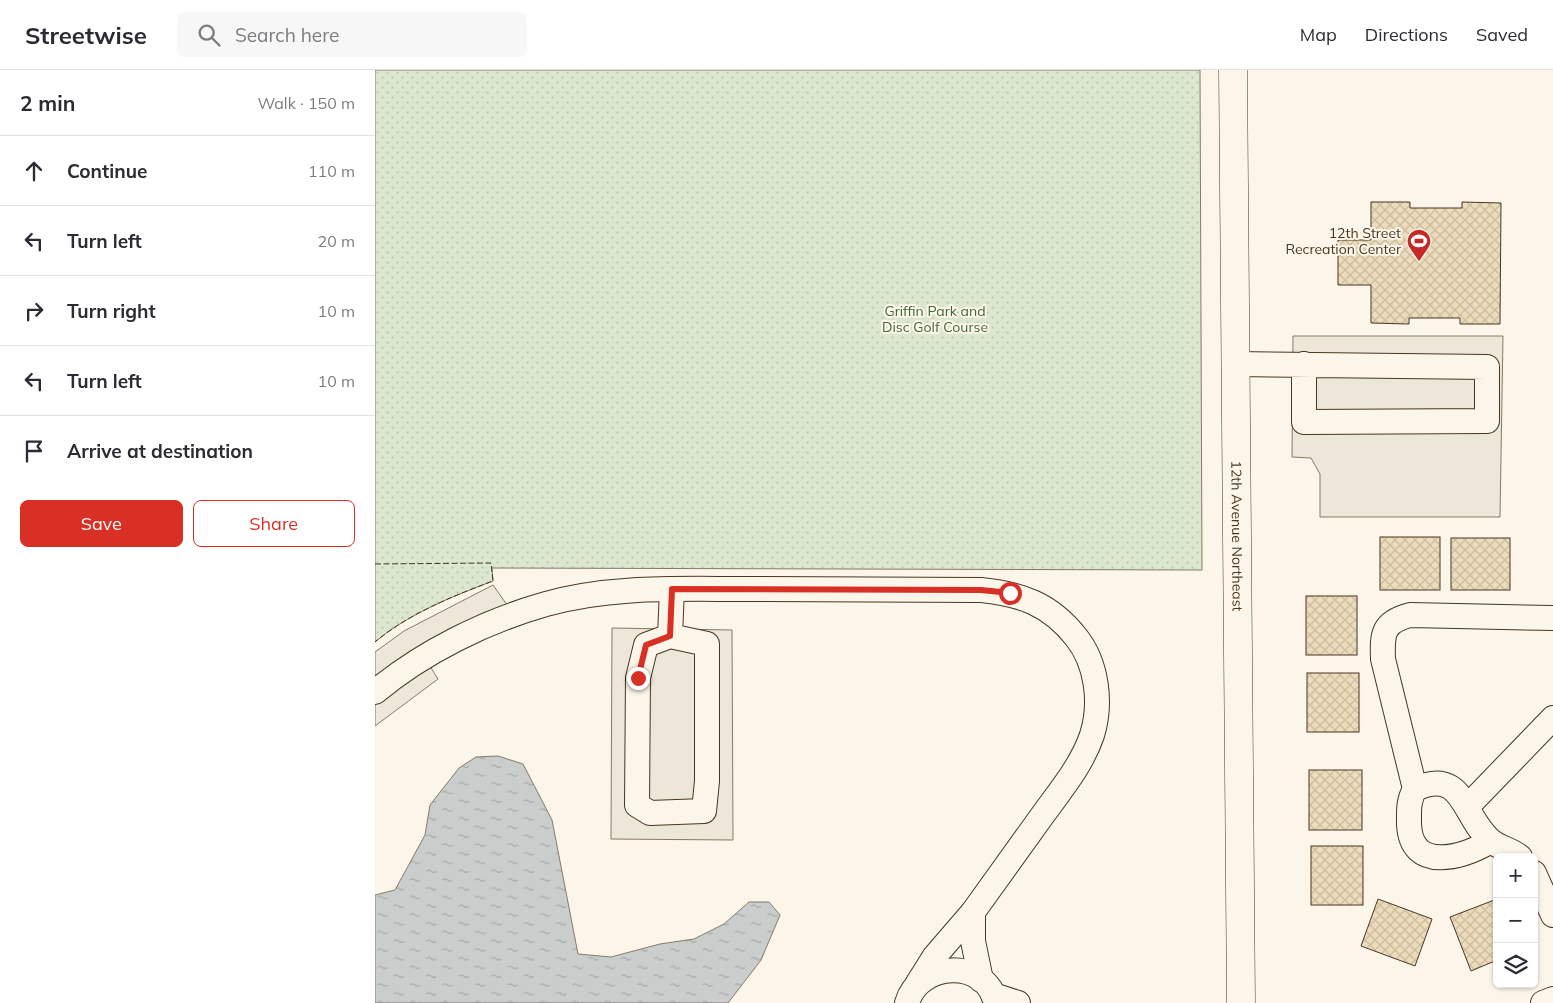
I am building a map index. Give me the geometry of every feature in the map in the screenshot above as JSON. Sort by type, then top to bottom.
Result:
[{"type":"main road","name":"12th Avenue Northeast","points":[[1233,70],[1241,1003]]},
{"type":"street","points":[[1235,364],[1304,364],[1487,367],[1487,421],[1304,422],[1304,364]]},
{"type":"street","points":[[670,636],[672,589]]},
{"type":"street","points":[[375,692],[392,678],[455,641],[485,626],[546,604],[611,593],[672,589],[981,590],[1010,593],[1037,603],[1065,623],[1080,641],[1087,656],[1097,688],[1097,708],[1092,734],[1072,775],[973,912],[935,956],[912,993]]},
{"type":"street","points":[[1491,841],[1466,854],[1453,857],[1426,855],[1418,850],[1409,834],[1408,807],[1415,789],[1383,659],[1383,638],[1388,626],[1397,618],[1410,614],[1553,618]]},
{"type":"street","points":[[670,636],[707,644],[707,781],[704,811],[649,813],[637,805],[638,678],[646,645],[670,636]]},
{"type":"street","points":[[1467,807],[1553,718]]},
{"type":"street","points":[[1415,789],[1433,782],[1446,786],[1459,794],[1480,830],[1491,841],[1513,853]]},
{"type":"street","points":[[1538,882],[1553,915]]},
{"type":"street","points":[[973,912],[973,942],[990,993]]},
{"type":"street","points":[[912,993],[930,974],[945,970],[961,970],[990,993],[1018,1003]]},
{"type":"street","points":[[1543,1003],[1553,999]]},
{"type":"green space","name":"Griffin Park and Disc Golf Course","points":[[375,70],[1200,70],[1202,570],[492,568],[493,581],[416,614],[375,642]]},
{"type":"shaded area","points":[[1293,336],[1503,336],[1500,517],[1320,517],[1320,474],[1311,458],[1292,457]]},
{"type":"shaded area","points":[[493,585],[507,605],[483,613],[447,631],[389,666],[375,679],[375,652],[404,631]]},
{"type":"shaded area","points":[[612,628],[732,630],[733,840],[611,839]]},
{"type":"shaded area","points":[[428,663],[438,679],[375,726],[375,705]]},
{"type":"water","points":[[498,756],[523,764],[552,820],[578,954],[611,957],[660,944],[694,939],[724,924],[749,902],[769,902],[780,915],[761,960],[728,1003],[375,1003],[375,895],[395,890],[425,835],[430,805],[459,768],[476,757]]},
{"type":"building","name":"12th Street Recreation Center","points":[[1371,202],[1410,202],[1410,208],[1462,208],[1462,202],[1501,203],[1500,324],[1460,324],[1460,318],[1409,318],[1409,324],[1371,323],[1371,285],[1338,285],[1338,240],[1371,240]]},
{"type":"building","points":[[1380,537],[1440,537],[1440,590],[1380,590]]},
{"type":"building","points":[[1451,538],[1510,538],[1510,590],[1451,590]]},
{"type":"building","points":[[1306,596],[1357,596],[1357,655],[1306,655]]},
{"type":"building","points":[[1307,673],[1359,673],[1359,732],[1307,732]]},
{"type":"building","points":[[1309,770],[1362,770],[1362,830],[1309,830]]},
{"type":"building","points":[[1311,846],[1363,846],[1363,905],[1311,905]]},
{"type":"building","points":[[1378,899],[1432,919],[1415,966],[1361,946]]},
{"type":"building","points":[[1493,901],[1493,962],[1471,971],[1450,917]]},
{"type":"fence","points":[[375,564],[491,563],[493,581],[416,614],[375,642]]},
{"type":"place","name":"12th Street Recreation Center","points":[[1419,262]]},
{"type":"route","points":[[638,678],[646,645],[670,636],[672,589],[981,590],[1010,593]]}]
